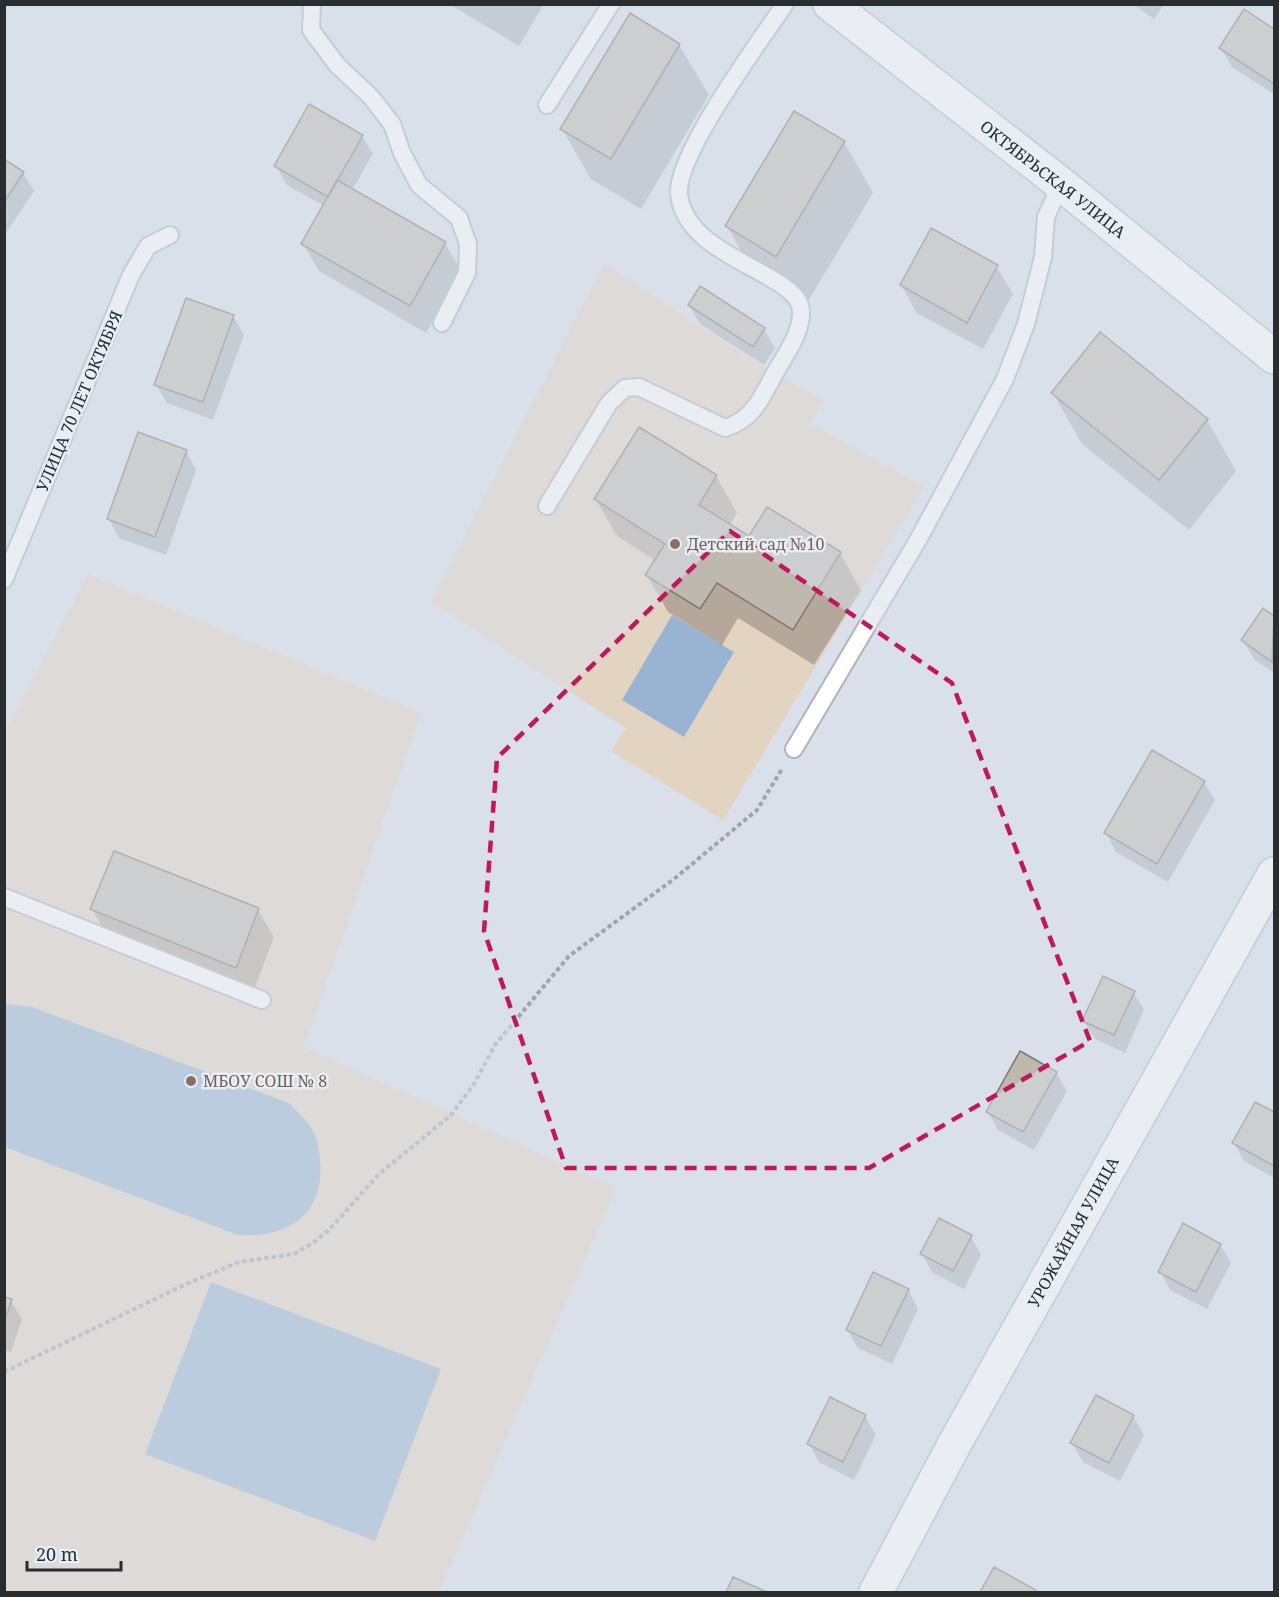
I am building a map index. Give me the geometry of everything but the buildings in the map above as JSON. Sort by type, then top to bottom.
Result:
[{"type":"street","name":"ОКТЯБРЬСКАЯ УЛИЦА","points":[[830,4],[1061,184],[1275,357]]},
{"type":"street","name":"УРОЖАЙНАЯ УЛИЦА","points":[[876,1593],[955,1443],[1275,874]]},
{"type":"lane","points":[[312,4],[311,30],[337,65],[370,96],[392,124],[402,153],[419,185],[459,218],[468,244],[467,273],[442,323]]},
{"type":"lane","points":[[548,105],[611,4]]},
{"type":"lane","points":[[547,506],[609,403],[625,388],[639,387],[725,428],[738,424],[752,414],[799,328],[802,309],[790,291],[695,232],[684,214],[679,195],[680,179],[714,108],[785,4]]},
{"type":"lane","points":[[794,749],[918,540],[1005,379],[1026,324],[1043,257],[1046,217],[1061,184]]},
{"type":"lane","name":"УЛИЦА 70 ЛЕТ ОКТЯБРЯ","points":[[4,580],[131,275],[148,246],[170,235]]},
{"type":"lane","points":[[4,897],[262,1000]]},
{"type":"path","points":[[4,1372],[184,1285],[239,1262],[294,1254],[330,1229],[378,1175],[451,1115],[474,1084],[495,1045],[569,956],[674,879],[757,810],[794,749]]},
{"type":"highlighted area","points":[[730,531],[952,683],[1090,1041],[869,1168],[566,1168],[484,931],[497,758]]},
{"type":"shaded area","name":"Детский сад №10","points":[[604,263],[774,374],[825,400],[810,423],[924,487],[723,820],[611,751],[626,728],[431,602]]},
{"type":"shaded area","name":"МБОУ СОШ № 8","points":[[88,574],[421,713],[304,1047],[616,1188],[439,1592],[5,1592],[5,732]]},
{"type":"shaded area","points":[[672,615],[734,652],[684,737],[622,700]]},
{"type":"shaded area","points":[[5,1004],[32,1007],[289,1103],[311,1127],[319,1150],[320,1181],[316,1197],[309,1210],[299,1220],[286,1227],[255,1235],[238,1235],[5,1147]]},
{"type":"shaded area","points":[[211,1282],[441,1369],[375,1541],[145,1454]]},
{"type":"place","name":"Детский сад №10","points":[[675,544]]},
{"type":"place","name":"МБОУ СОШ № 8","points":[[191,1081]]}]
